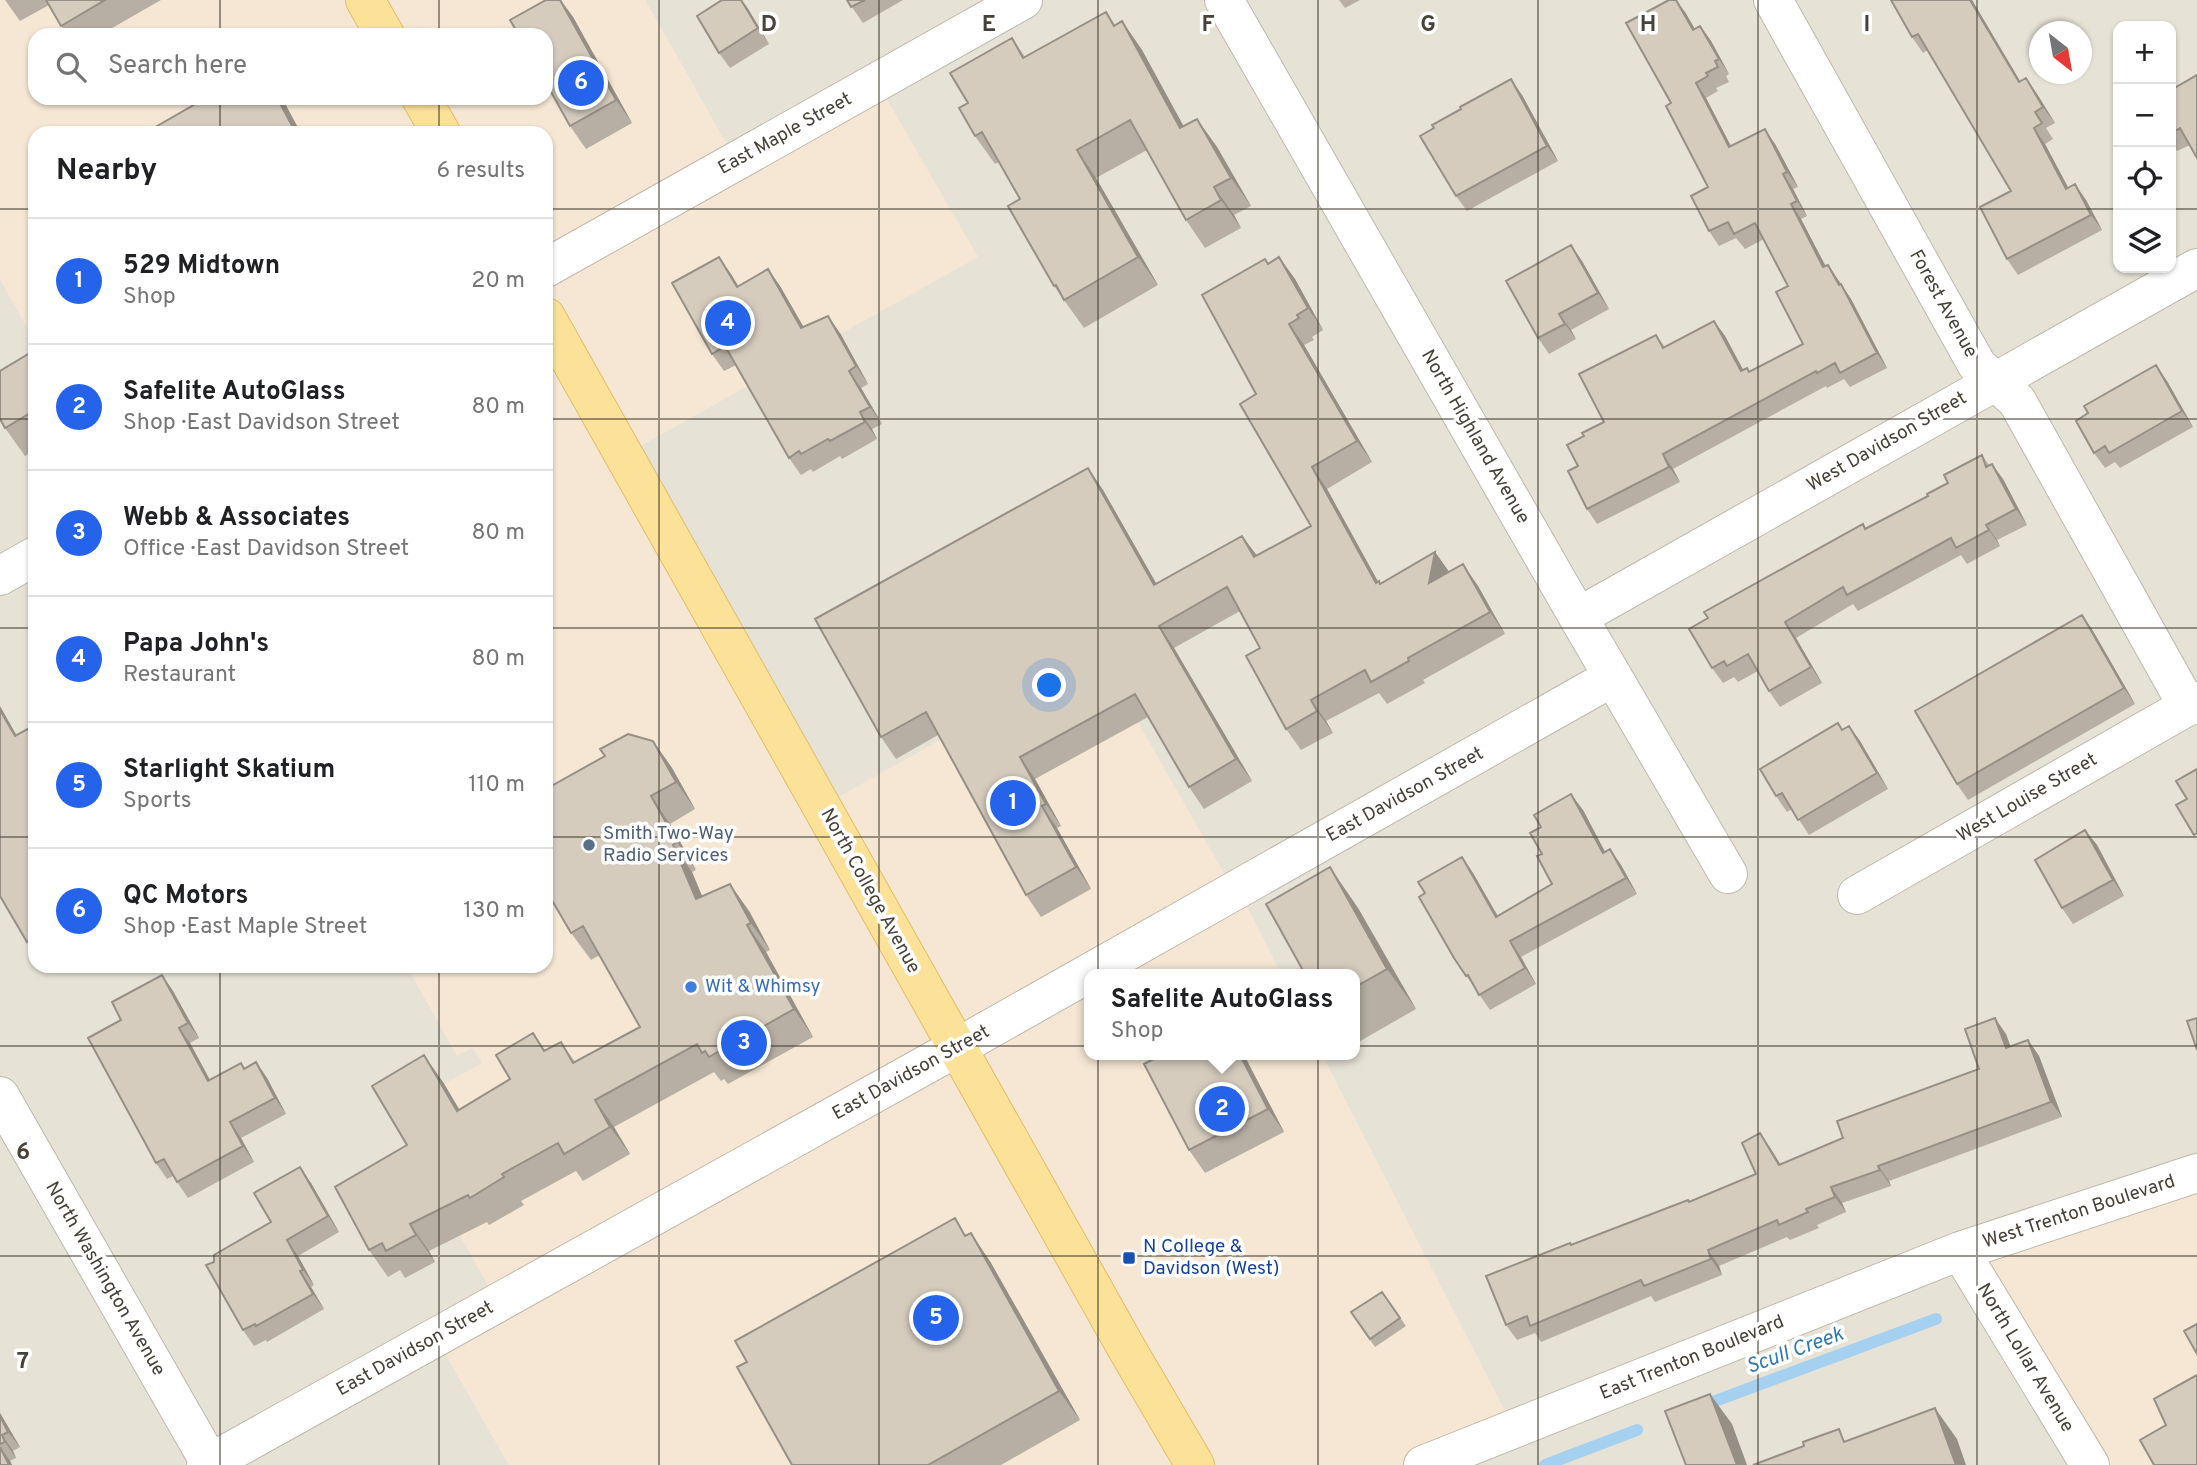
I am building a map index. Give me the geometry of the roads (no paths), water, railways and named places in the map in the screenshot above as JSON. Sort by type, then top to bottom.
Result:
[{"type":"main road","points":[[365,0],[381,28]]},
{"type":"main road","points":[[425,105],[437,126]]},
{"type":"main road","name":"North College Avenue","points":[[553,329],[1195,1465]]},
{"type":"street","name":"East Maple Street","points":[[553,264],[1024,0]]},
{"type":"street","name":"North Highland Avenue","points":[[1224,0],[1728,874]]},
{"type":"street","name":"Forest Avenue","points":[[1773,0],[1977,365],[2017,401],[2192,704]]},
{"type":"street","name":"West Davidson Street","points":[[1578,617],[2197,268]]},
{"type":"street","points":[[0,576],[28,560]]},
{"type":"street","name":"East Davidson Street","points":[[1096,969],[1613,677]]},
{"type":"street","name":"West Louise Street","points":[[1857,895],[2192,704]]},
{"type":"street","name":"East Davidson Street","points":[[208,1464],[1084,976]]},
{"type":"street","name":"North Washington Avenue","points":[[0,1096],[208,1464]]},
{"type":"street","name":"West Trenton Boulevard","points":[[1960,1251],[2197,1173]]},
{"type":"street","name":"East Trenton Boulevard","points":[[1423,1465],[1960,1251]]},
{"type":"street","name":"North Lollar Avenue","points":[[1960,1251],[2090,1465]]},
{"type":"waterway","name":"Scull Creek","points":[[1699,1407],[1936,1319]]},
{"type":"waterway","name":"Scull Creek","points":[[1545,1465],[1637,1430]]},
{"type":"place","name":"QC Motors","points":[[581,83]]},
{"type":"place","name":"Papa John's","points":[[728,323]]},
{"type":"place","name":"529 Midtown","points":[[1013,803]]},
{"type":"place","name":"Smith Two-Way Radio Services","points":[[589,845]]},
{"type":"place","name":"Wit & Whimsy","points":[[691,987]]},
{"type":"place","name":"Webb & Associates","points":[[744,1043]]},
{"type":"place","name":"Safelite AutoGlass","points":[[1222,1109]]},
{"type":"place","name":"N College & Davidson (West)","points":[[1129,1258]]},
{"type":"place","name":"Starlight Skatium","points":[[936,1318]]}]
